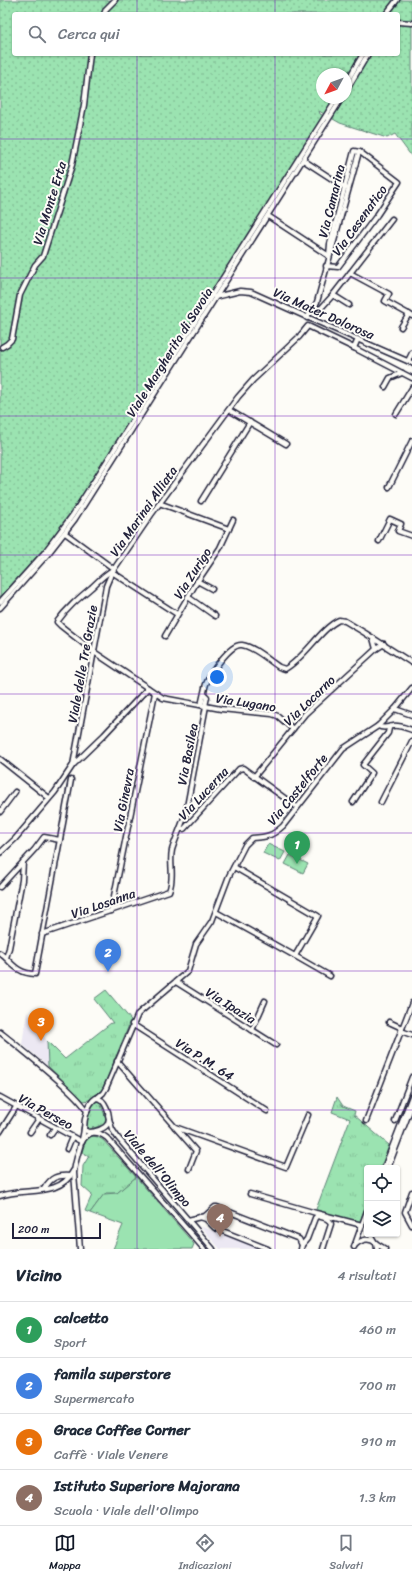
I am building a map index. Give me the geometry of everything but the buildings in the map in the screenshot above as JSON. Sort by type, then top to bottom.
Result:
[{"type":"street","points":[[105,12],[115,0]]},
{"type":"street","points":[[388,12],[397,0]]},
{"type":"street","points":[[400,22],[412,23]]},
{"type":"street","name":"Via Monte Erta","points":[[2,347],[12,339],[20,295],[35,265],[43,256],[62,200],[72,165],[84,105],[90,56]]},
{"type":"street","points":[[352,73],[362,56]]},
{"type":"street","points":[[352,81],[367,56]]},
{"type":"street","name":"Viale Margherita di Savoia","points":[[0,608],[65,533],[91,494],[333,104]]},
{"type":"street","name":"Viale Margherita di Savoia","points":[[0,602],[44,553],[72,516],[213,296],[268,216],[338,104]]},
{"type":"street","name":"Via Cesenatico","points":[[326,266],[338,267],[377,215],[399,182],[359,152],[354,151]]},
{"type":"street","name":"Via Camarina","points":[[309,320],[317,302],[354,151]]},
{"type":"street","name":"Via Camarina","points":[[346,188],[359,152]]},
{"type":"street","points":[[303,160],[346,188]]},
{"type":"street","points":[[268,216],[329,256]]},
{"type":"street","points":[[392,219],[333,295],[309,320],[354,348],[412,378]]},
{"type":"street","points":[[350,273],[389,294],[385,301],[410,315],[401,327]]},
{"type":"street","name":"Via Mater Dolorosa","points":[[213,296],[240,291],[251,292],[309,320],[358,339],[410,362]]},
{"type":"street","points":[[333,295],[349,305]]},
{"type":"street","name":"Via Marinai Alliata","points":[[148,688],[94,652],[57,622],[77,599],[107,573],[113,570],[160,503],[246,387],[294,342],[309,320]]},
{"type":"street","points":[[354,348],[358,339]]},
{"type":"street","points":[[410,362],[412,353]]},
{"type":"street","points":[[385,387],[390,378],[402,373]]},
{"type":"street","points":[[396,414],[412,388]]},
{"type":"street","points":[[229,410],[286,444]]},
{"type":"street","points":[[201,501],[250,422]]},
{"type":"street","points":[[389,487],[412,441]]},
{"type":"street","points":[[160,503],[229,529]]},
{"type":"street","points":[[379,541],[390,519],[401,524],[398,531],[412,536]]},
{"type":"street","name":"Via Zurigo","points":[[165,636],[197,581],[220,548],[233,520]]},
{"type":"street","points":[[65,533],[113,570],[177,614]]},
{"type":"street","name":"Viale delle Tre Grazie","points":[[73,765],[106,586],[113,570]]},
{"type":"street","points":[[197,581],[212,589]]},
{"type":"street","points":[[188,597],[215,616]]},
{"type":"street","name":"Via Basilea","points":[[169,891],[172,883],[172,852],[186,812],[204,706],[207,697],[204,695],[206,685],[219,663],[233,648],[239,645],[249,648],[282,669],[288,667],[337,620],[345,621],[373,638]]},
{"type":"street","points":[[373,638],[412,663]]},
{"type":"street","points":[[373,638],[376,649]]},
{"type":"street","name":"Via Locarno","points":[[254,776],[305,714],[376,649],[384,644]]},
{"type":"street","points":[[0,853],[15,839],[68,774],[73,765],[104,735],[148,688]]},
{"type":"street","name":"Via Lugano","points":[[148,688],[162,698],[240,712],[272,714],[278,716],[293,729]]},
{"type":"street","name":"Via Castelforte","points":[[92,1101],[103,1093],[106,1088],[132,1024],[142,1010],[188,971],[196,944],[212,921],[234,867],[248,841],[252,838],[266,837],[274,834],[283,826],[343,748],[378,726],[395,709],[412,688]]},
{"type":"street","name":"Via Ginevra","points":[[111,911],[155,692]]},
{"type":"street","points":[[395,709],[412,715]]},
{"type":"street","points":[[378,726],[382,728],[398,726],[412,730]]},
{"type":"street","points":[[353,802],[372,773],[363,765],[388,733],[389,728]]},
{"type":"street","points":[[381,802],[412,741]]},
{"type":"street","points":[[0,759],[49,798]]},
{"type":"street","name":"Via Lucerna","points":[[181,829],[184,829],[239,769],[243,768],[297,807]]},
{"type":"street","points":[[0,953],[15,968],[26,974],[35,974],[71,780]]},
{"type":"street","points":[[0,812],[15,792]]},
{"type":"street","points":[[0,887],[44,837],[60,840]]},
{"type":"street","points":[[6,958],[22,880],[23,862]]},
{"type":"street","points":[[234,867],[318,916],[295,956]]},
{"type":"street","name":"Via Losanna","points":[[42,934],[169,891]]},
{"type":"street","points":[[216,912],[330,976]]},
{"type":"street","name":"Via Ipazia","points":[[176,982],[276,1045]]},
{"type":"street","points":[[252,1030],[265,1001]]},
{"type":"street","points":[[366,1121],[412,1003]]},
{"type":"street","points":[[406,1018],[412,1020]]},
{"type":"street","points":[[389,1022],[412,1035]]},
{"type":"street","name":"Via P.M. 64","points":[[132,1024],[267,1111]]},
{"type":"street","points":[[0,1032],[44,1068],[86,1108],[87,1112]]},
{"type":"street","points":[[117,1061],[196,1151],[189,1169]]},
{"type":"street","points":[[395,1121],[412,1077]]},
{"type":"street","name":"Via Castelforte","points":[[106,1088],[106,1107]]},
{"type":"street","points":[[385,1165],[412,1096]]},
{"type":"street","name":"Via Perseo","points":[[0,1097],[82,1142]]},
{"type":"street","points":[[76,1098],[85,1103],[92,1101]]},
{"type":"street","points":[[97,1098],[103,1100],[106,1107]]},
{"type":"street","points":[[0,1196],[13,1192],[57,1187],[64,1183],[70,1176],[74,1167],[82,1142],[87,1112],[92,1101]]},
{"type":"street","points":[[389,1165],[412,1105]]},
{"type":"street","points":[[0,1132],[16,1107]]},
{"type":"street","name":"Viale dell'Olimpo","points":[[106,1107],[108,1116],[118,1138],[213,1249]]},
{"type":"street","points":[[175,1128],[286,1167],[308,1115]]},
{"type":"street","points":[[82,1142],[86,1136],[92,1132],[106,1126],[108,1116]]},
{"type":"street","points":[[30,1132],[39,1119]]},
{"type":"street","points":[[50,1135],[55,1128]]},
{"type":"street","name":"Viale dell'Olimpo","points":[[84,1128],[86,1132],[100,1133],[110,1141],[204,1249]]},
{"type":"street","points":[[67,1150],[72,1137]]},
{"type":"street","points":[[74,1167],[74,1185],[80,1249]]},
{"type":"street","points":[[44,1189],[54,1178],[59,1176],[70,1176]]},
{"type":"street","points":[[412,1192],[405,1212],[412,1225]]},
{"type":"street","points":[[250,1194],[362,1226]]},
{"type":"street","points":[[188,1220],[200,1217],[210,1212],[215,1207],[218,1207],[299,1239],[301,1247]]},
{"type":"street","points":[[301,1247],[307,1240],[317,1216],[328,1219],[331,1224],[323,1249]]},
{"type":"street","points":[[200,1217],[206,1219],[215,1228],[268,1249]]},
{"type":"street","points":[[353,1248],[364,1220]]},
{"type":"street","points":[[372,1237],[377,1249]]},
{"type":"street","points":[[353,1248],[362,1240],[368,1239],[385,1249]]},
{"type":"shaded area","points":[[27,1012],[47,1041],[48,1066],[22,1044]]},
{"type":"shaded area","points":[[200,1226],[260,1249],[220,1249]]},
{"type":"green space","points":[[0,0],[412,0],[412,157],[395,134],[387,138],[340,123],[319,111],[320,114],[324,116],[82,496],[46,546],[0,597]]},
{"type":"green space","points":[[268,844],[285,852],[280,861],[263,853]]},
{"type":"green space","points":[[290,855],[308,864],[303,873],[285,864]]},
{"type":"green space","points":[[106,990],[131,1020],[103,1089],[89,1100],[84,1101],[48,1066],[47,1041],[65,1059],[113,1023],[94,999]]},
{"type":"green space","points":[[337,1097],[343,1106],[355,1111],[354,1115],[389,1145],[382,1165],[364,1165],[364,1211],[359,1224],[315,1212],[350,1119],[332,1112]]},
{"type":"green space","points":[[99,1100],[106,1118],[106,1122],[94,1128],[93,1126],[92,1129],[86,1129],[91,1109]]},
{"type":"green space","points":[[92,1136],[103,1140],[136,1177],[117,1193],[106,1193],[90,1213],[85,1211],[92,1195],[82,1186],[83,1166],[89,1156],[82,1152],[86,1140]]},
{"type":"green space","points":[[136,1177],[194,1244],[192,1249],[113,1249],[123,1225],[90,1213],[104,1194],[117,1193]]},
{"type":"place","name":"calcetto","points":[[297,864]]},
{"type":"place","name":"famila superstore","points":[[108,972]]},
{"type":"place","name":"Grace Coffee Corner","points":[[41,1041]]},
{"type":"place","name":"Istituto Superiore Majorana","points":[[220,1237]]}]
